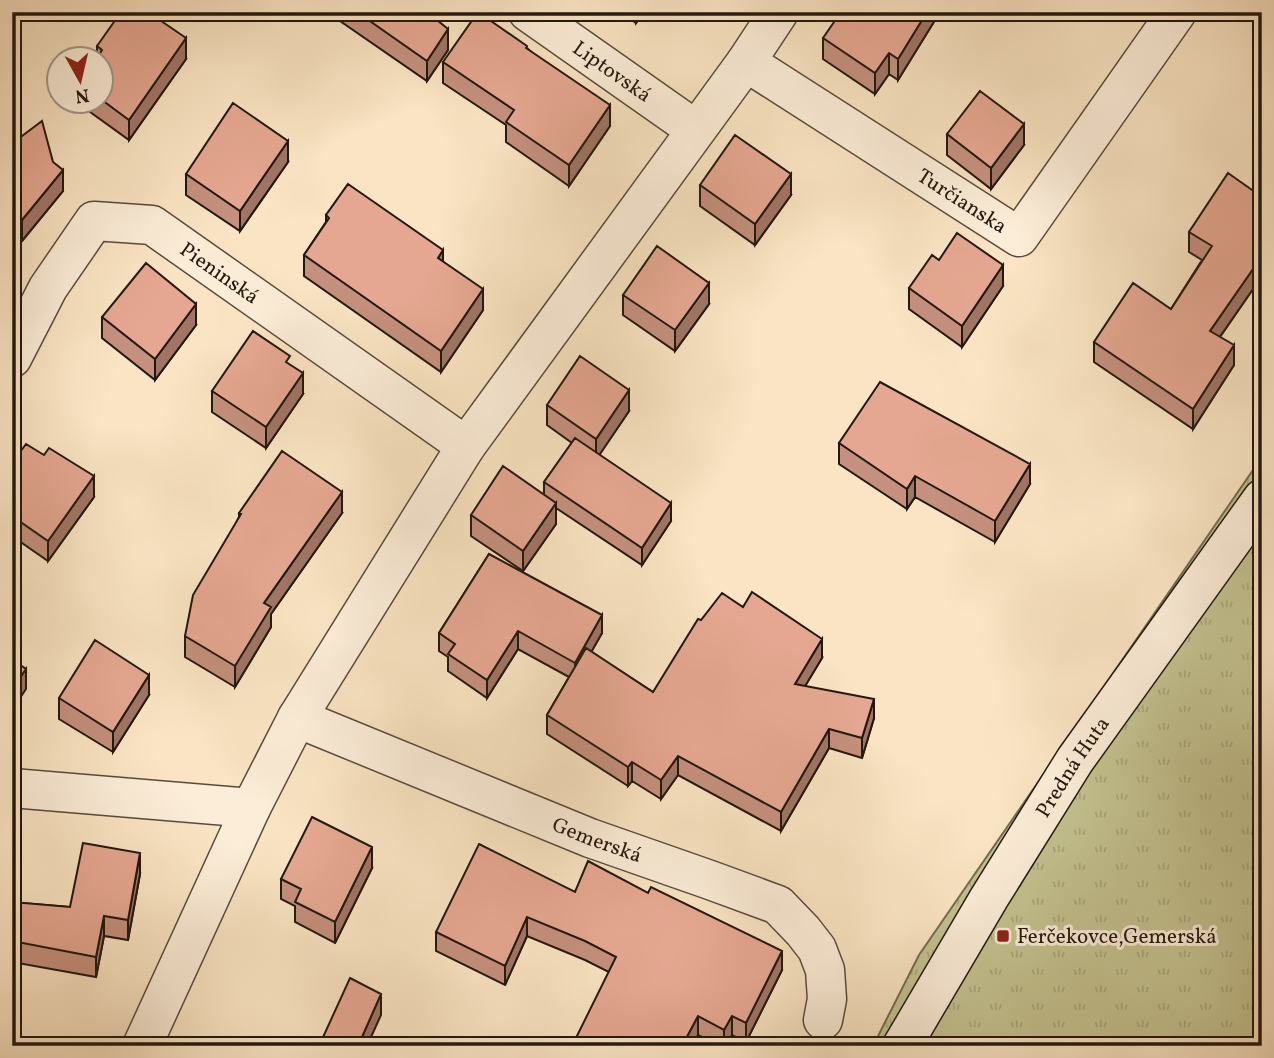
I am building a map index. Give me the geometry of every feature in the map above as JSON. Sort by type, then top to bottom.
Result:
[{"type":"street","name":"Liptovská","points":[[528,12],[696,130]]},
{"type":"street","points":[[142,1046],[251,808],[297,718],[466,446],[746,62],[779,12]]},
{"type":"street","name":"Turčianska","points":[[746,62],[1019,237],[1177,12]]},
{"type":"street","name":"Pieninská","points":[[12,358],[48,289],[94,221],[152,225],[466,446]]},
{"type":"street","name":"Predná Huta","points":[[902,1046],[989,898],[1076,760],[1262,499]]},
{"type":"street","name":"Gemerská","points":[[297,718],[590,838],[778,905],[817,949],[825,970],[827,999],[823,1020]]},
{"type":"street","points":[[12,788],[251,808]]},
{"type":"green space","points":[[1262,457],[1262,1046],[873,1046],[919,955]]},
{"type":"building","points":[[121,12],[148,12],[186,38],[129,120],[116,110],[116,46],[97,46]]},
{"type":"building","points":[[357,12],[427,12],[448,29],[427,61]]},
{"type":"building","points":[[478,12],[610,105],[569,165],[506,122],[514,110],[443,62]]},
{"type":"building","points":[[841,12],[927,12],[898,59],[889,53],[875,73],[823,38]]},
{"type":"building","points":[[980,91],[1024,124],[991,168],[947,134]]},
{"type":"building","points":[[233,103],[288,141],[240,211],[186,174]]},
{"type":"building","points":[[42,121],[53,162],[63,170],[22,220],[12,213],[12,129],[22,136]]},
{"type":"building","points":[[735,135],[791,174],[755,224],[700,185]]},
{"type":"building","points":[[1228,173],[1262,197],[1262,256],[1210,331],[1234,345],[1193,409],[1094,342],[1133,283],[1171,309],[1212,246],[1189,232]]},
{"type":"building","points":[[348,184],[443,250],[438,258],[483,289],[441,351],[304,255],[329,218],[326,215]]},
{"type":"building","points":[[957,233],[1003,265],[962,326],[909,288],[932,255],[939,260]]},
{"type":"building","points":[[657,246],[709,283],[675,330],[623,295]]},
{"type":"building","points":[[146,263],[196,304],[155,359],[102,317]]},
{"type":"building","points":[[253,331],[290,356],[286,362],[303,373],[266,427],[212,391]]},
{"type":"building","points":[[580,356],[629,390],[596,439],[547,405]]},
{"type":"building","points":[[880,382],[1030,464],[995,521],[915,476],[907,489],[839,443]]},
{"type":"building","points":[[575,438],[671,503],[642,548],[544,482]]},
{"type":"building","points":[[26,444],[44,455],[49,448],[94,476],[48,541],[12,516],[12,463]]},
{"type":"building","points":[[282,451],[342,492],[264,603],[271,607],[235,666],[185,636],[193,595],[241,514],[239,513]]},
{"type":"building","points":[[503,466],[556,503],[523,551],[471,515]]},
{"type":"building","points":[[489,554],[602,615],[575,663],[518,631],[487,680],[448,654],[455,644],[439,633]]},
{"type":"building","points":[[752,592],[822,639],[795,684],[874,699],[862,738],[829,729],[781,812],[678,756],[661,780],[632,762],[628,767],[547,715],[586,648],[653,692],[698,619],[701,620],[722,593],[743,607]]},
{"type":"building","points":[[95,640],[149,675],[113,732],[59,698]]},
{"type":"building","points":[[12,659],[26,669],[12,689]]},
{"type":"building","points":[[312,817],[372,847],[335,922],[295,902],[301,889],[281,879]]},
{"type":"building","points":[[83,843],[140,853],[128,920],[104,916],[96,957],[12,941],[12,902],[70,907]]},
{"type":"building","points":[[479,844],[575,892],[588,861],[648,893],[651,887],[782,951],[746,1023],[732,1016],[724,1030],[698,1016],[682,1046],[572,1046],[616,957],[527,917],[505,966],[436,932]]},
{"type":"building","points":[[350,978],[381,994],[358,1046],[319,1046]]},
{"type":"place","name":"Ferčekovce,Gemerská","points":[[1003,936]]}]
